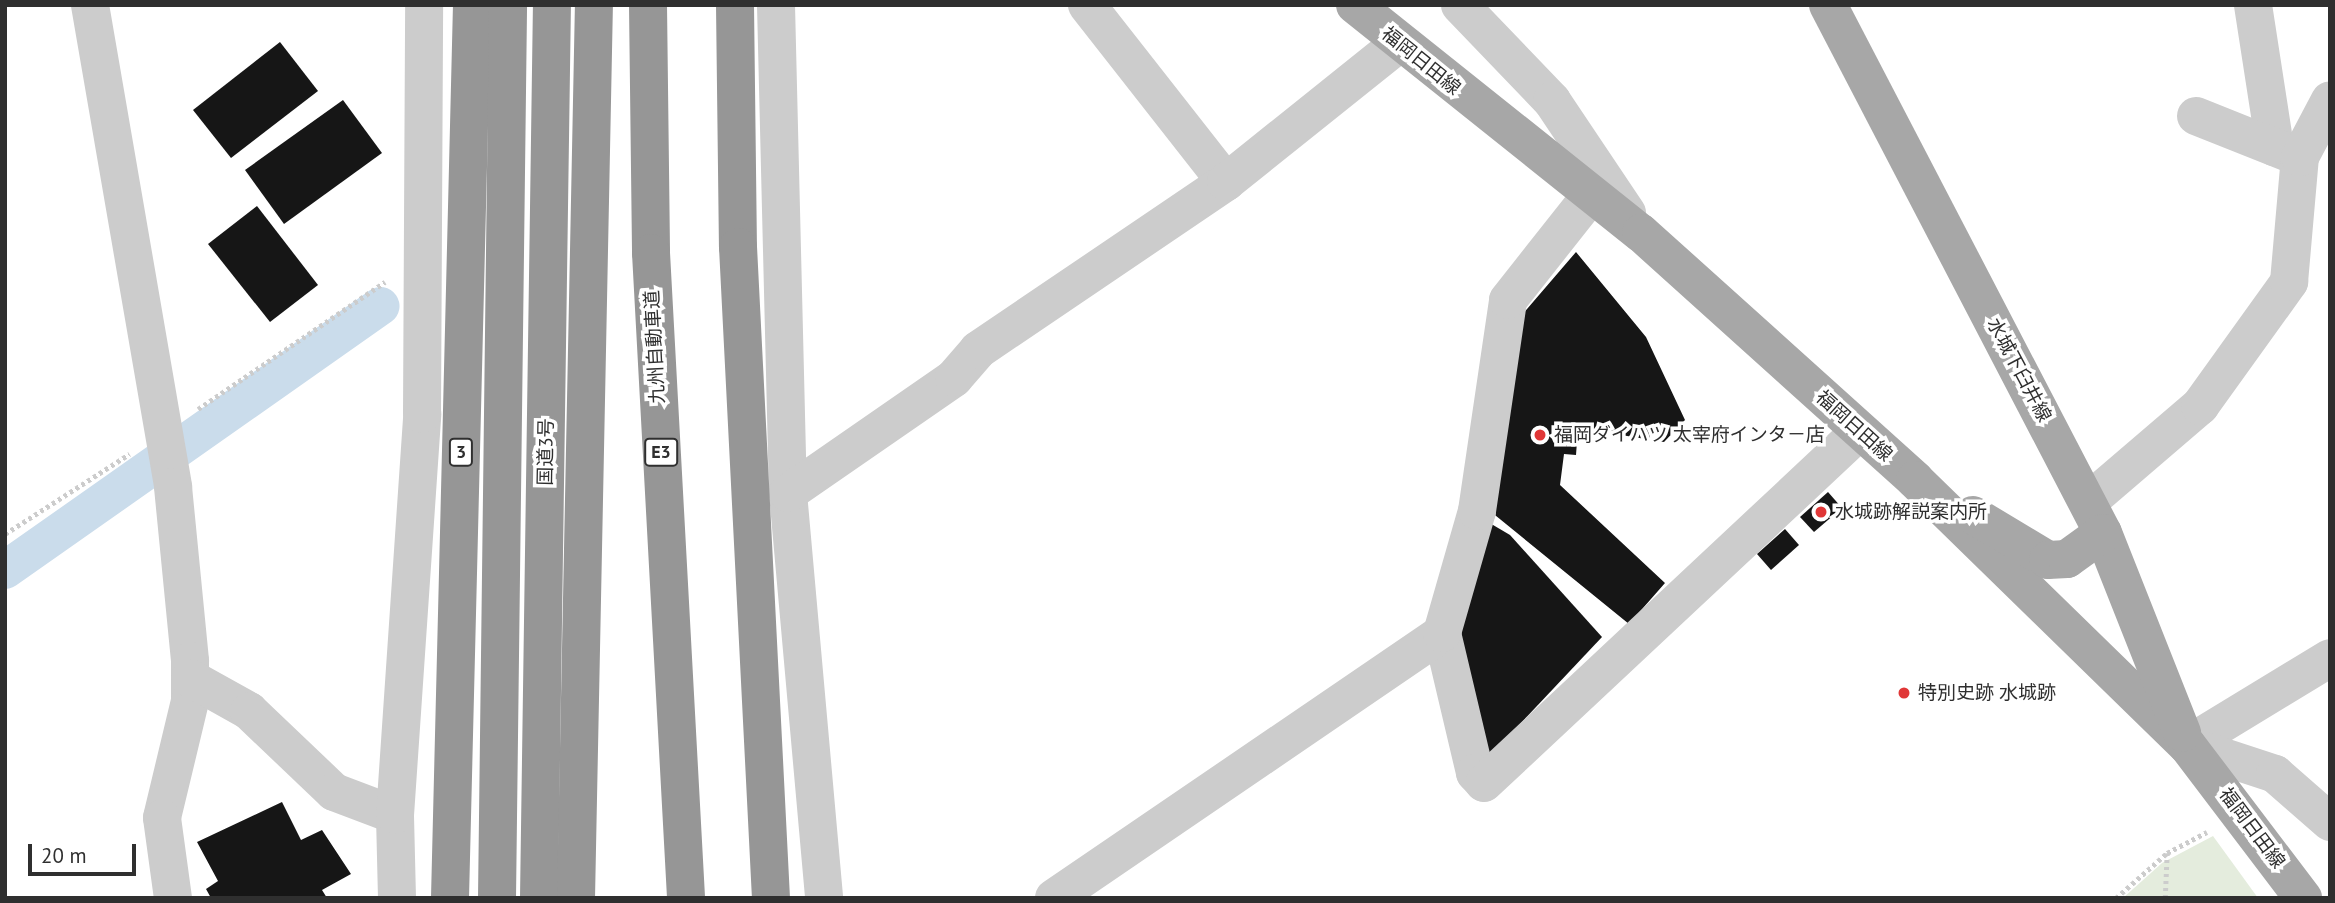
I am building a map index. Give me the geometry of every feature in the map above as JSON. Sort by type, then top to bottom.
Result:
[{"type":"highway","name":"3","points":[[450,898],[472,5]]},
{"type":"highway","points":[[497,898],[508,5]]},
{"type":"highway","name":"国道3号","points":[[539,898],[552,5]]},
{"type":"highway","points":[[576,898],[594,5]]},
{"type":"highway","name":"九州自動車道","points":[[648,5],[650,253],[686,898]]},
{"type":"highway","points":[[735,5],[738,247],[771,898]]},
{"type":"main road","name":"福岡日田線","points":[[1355,5],[1398,44],[1641,233],[1914,480],[2188,745],[2303,898]]},
{"type":"main road","name":"水城下臼井線","points":[[1828,5],[2095,517],[2188,745]]},
{"type":"main road","points":[[1914,480],[2048,561],[2067,559],[2095,517]]},
{"type":"street","points":[[90,5],[163,432],[190,678],[162,818],[173,898]]},
{"type":"street","points":[[397,898],[395,816],[426,262],[424,5]]},
{"type":"street","points":[[776,5],[788,493],[824,898]]},
{"type":"street","points":[[1087,5],[1226,182]]},
{"type":"street","points":[[1460,5],[1552,101],[1641,233]]},
{"type":"street","points":[[2095,517],[2200,406],[2289,282],[2287,152],[2253,5]]},
{"type":"street","points":[[788,493],[954,378],[978,351],[1226,182],[1398,44]]},
{"type":"street","points":[[2287,152],[2330,100]]},
{"type":"street","points":[[2196,116],[2287,152]]},
{"type":"street","points":[[1590,195],[1508,300],[1477,511],[1441,633],[1475,773],[1483,783],[1859,432]]},
{"type":"street","points":[[1054,898],[1441,633]]},
{"type":"street","points":[[2188,745],[2330,658]]},
{"type":"street","points":[[190,678],[248,710],[334,792],[395,816]]},
{"type":"street","points":[[2188,745],[2275,774],[2330,822]]},
{"type":"path","points":[[5,534],[163,432],[394,275],[426,262]]},
{"type":"path","points":[[2116,898],[2166,853],[2241,813]]},
{"type":"path","points":[[2165,898],[2166,853]]},
{"type":"green space","points":[[2213,836],[2258,898],[2123,898],[2162,863]]},
{"type":"building","points":[[280,42],[318,91],[231,158],[193,110]]},
{"type":"building","points":[[343,100],[382,153],[284,224],[245,170]]},
{"type":"building","points":[[257,206],[318,285],[270,322],[208,244]]},
{"type":"building","name":"福岡ダイハツ 太宰府インタ－店","points":[[1576,252],[1646,337],[1685,420],[1664,442],[1578,428],[1576,455],[1564,454],[1560,485],[1665,583],[1629,624],[1490,511],[1521,316]]},
{"type":"building","name":"水城跡解説案内所","points":[[1828,492],[1842,508],[1814,532],[1800,517]]},
{"type":"building","points":[[1488,522],[1510,535],[1602,637],[1489,757],[1457,646]]},
{"type":"building","points":[[1785,529],[1799,545],[1771,570],[1757,554]]},
{"type":"building","points":[[282,802],[301,840],[322,830],[351,874],[322,890],[327,898],[211,898],[206,889],[218,881],[197,842]]},
{"type":"waterway","points":[[5,570],[380,306]]},
{"type":"place","name":"福岡ダイハツ 太宰府インタ－店","points":[[1540,435]]},
{"type":"place","name":"水城跡解説案内所","points":[[1821,512]]},
{"type":"place","name":"特別史跡 水城跡","points":[[1904,693]]}]
